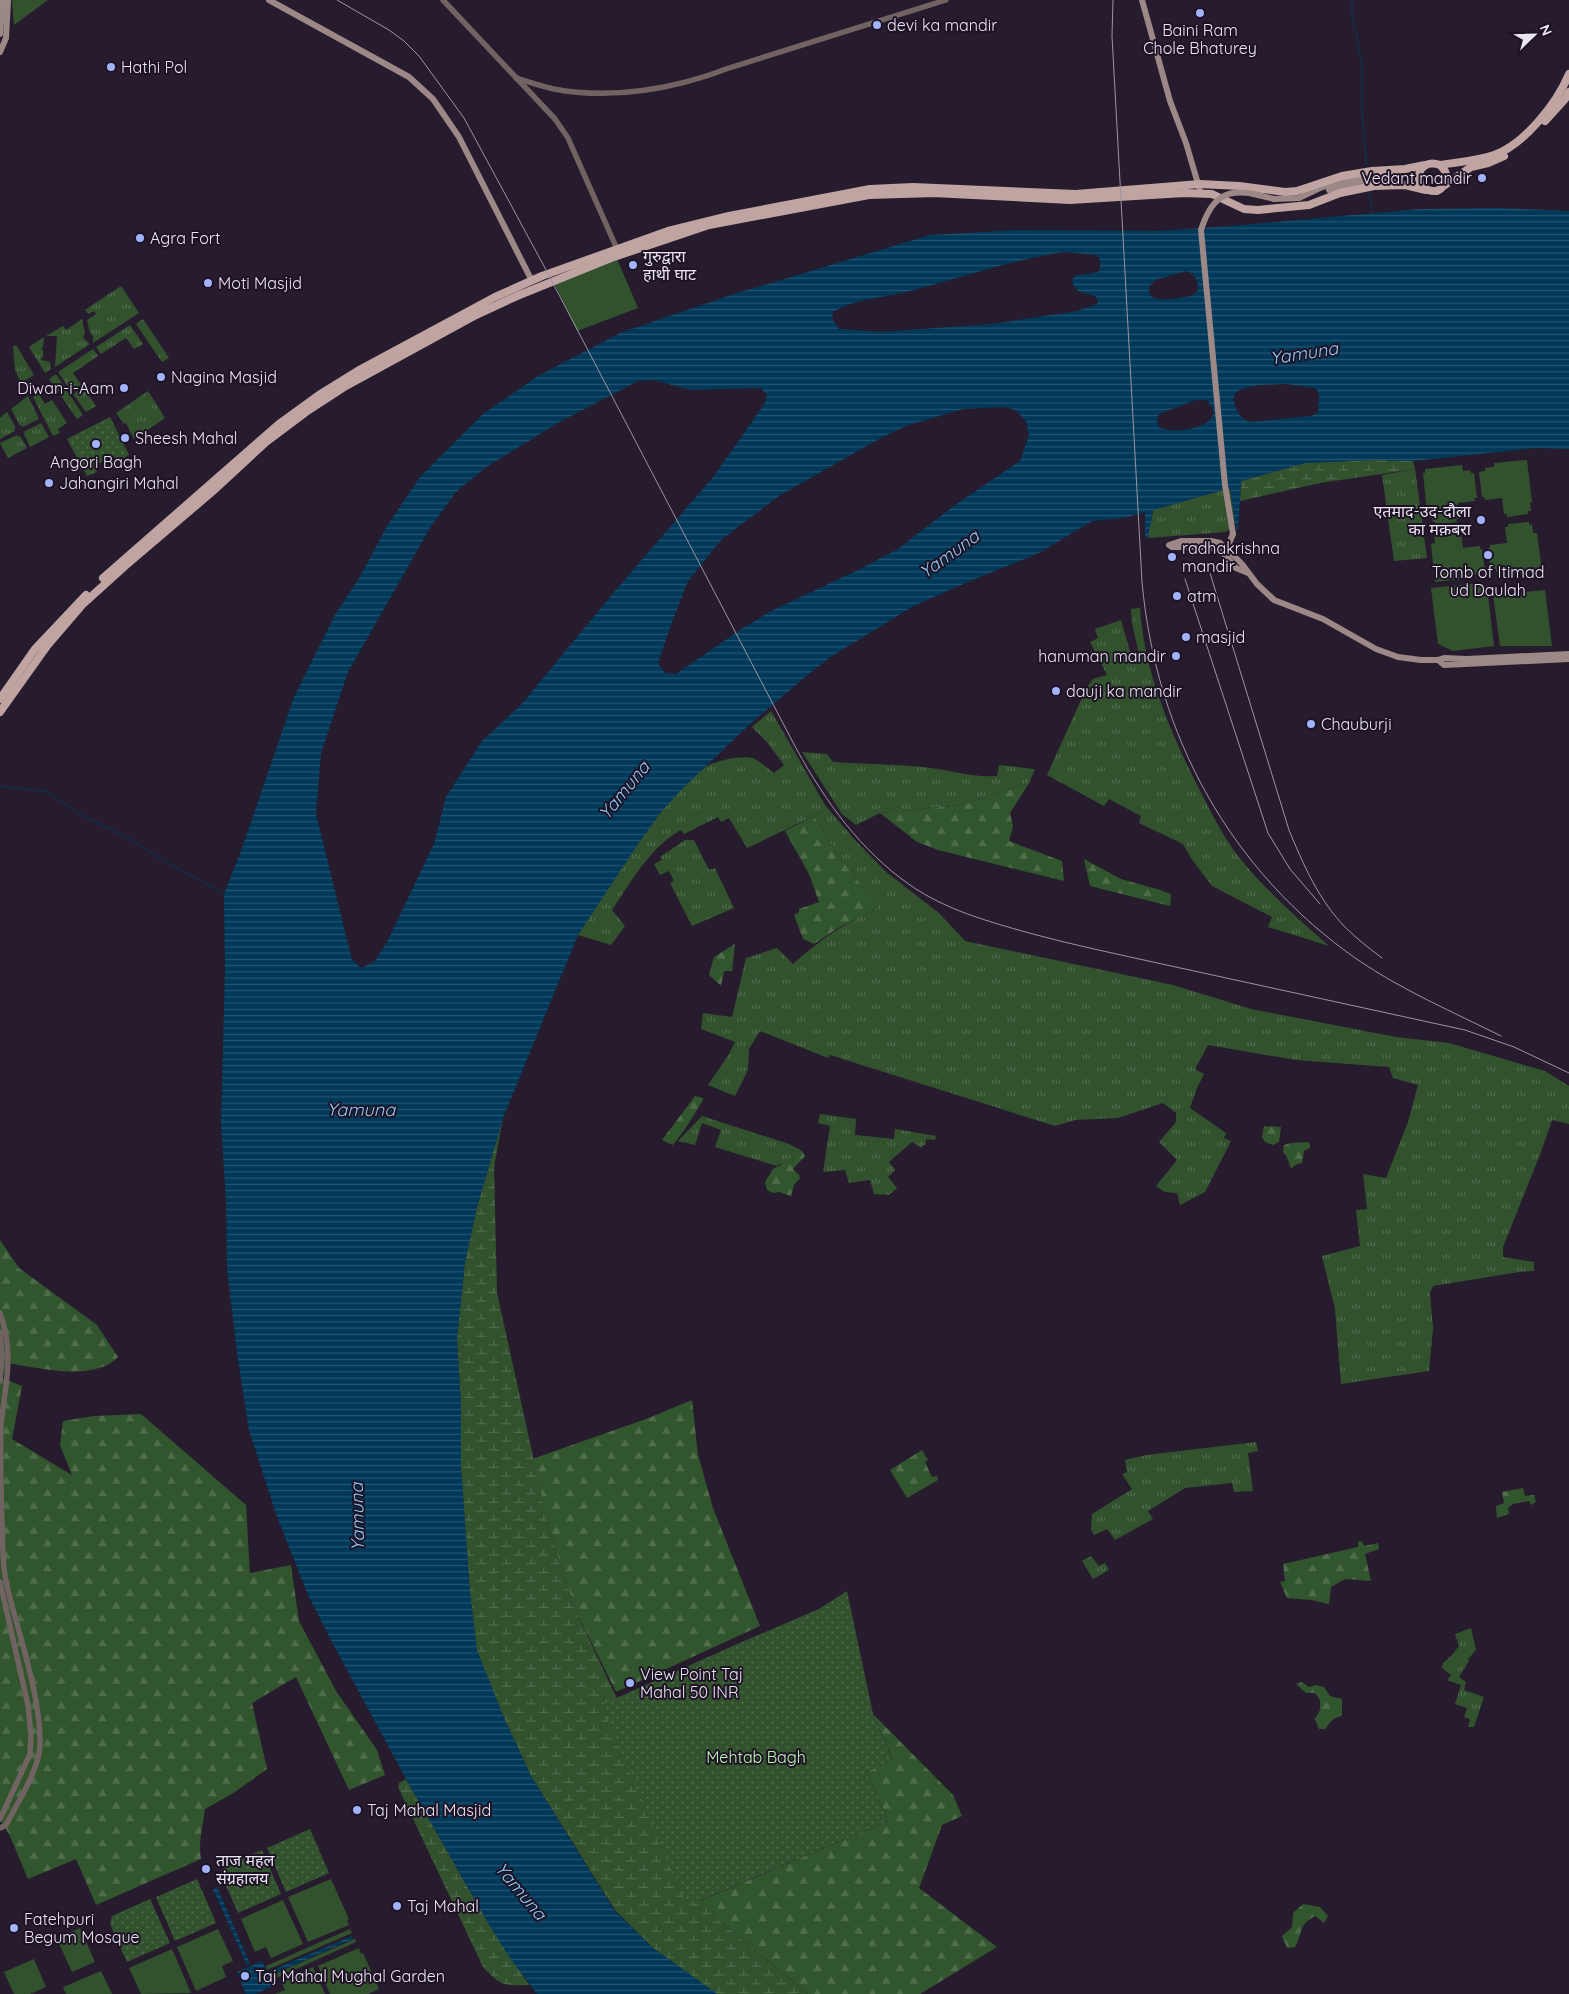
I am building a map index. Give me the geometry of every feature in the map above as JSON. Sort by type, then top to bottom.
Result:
[{"type":"main road","points":[[0,34],[3,0]]},
{"type":"main road","points":[[0,52],[6,38],[8,0]]},
{"type":"main road","points":[[269,0],[409,77],[432,99],[459,137],[532,281]]},
{"type":"main road","points":[[1142,0],[1170,101],[1200,184],[1201,194]]},
{"type":"main road","points":[[1226,552],[1233,534],[1225,484],[1201,230],[1206,215],[1215,203],[1226,195],[1239,191],[1287,199],[1405,169],[1434,163],[1440,165],[1491,156],[1504,150],[1526,133],[1550,108],[1559,95],[1569,74]]},
{"type":"main road","points":[[0,699],[35,649],[74,606],[114,568],[278,424],[319,395],[361,369],[495,297],[532,281],[660,234],[700,222],[835,195],[870,190],[913,187],[1076,194],[1200,184],[1239,186],[1285,192],[1297,191],[1342,176],[1362,179],[1373,178],[1437,191],[1468,169],[1496,160],[1514,149],[1552,114],[1569,92]]},
{"type":"main road","points":[[1425,165],[1419,172],[1419,178],[1426,190]]},
{"type":"main road","points":[[1440,165],[1446,173],[1447,178],[1444,185]]},
{"type":"main road","points":[[0,712],[47,646],[84,604],[266,442],[306,412],[346,386],[434,337],[517,296],[611,258],[709,225],[869,195],[934,193],[1070,200],[1169,193],[1201,194],[1217,196],[1244,209],[1258,210],[1309,206],[1340,193],[1362,179]]},
{"type":"main road","points":[[1200,544],[1226,552],[1236,568],[1248,573],[1274,600],[1323,619],[1376,648],[1407,659],[1438,660],[1444,658],[1467,659],[1569,654]]},
{"type":"main road","points":[[1438,660],[1444,664],[1569,659]]},
{"type":"street","points":[[443,0],[555,119],[568,138],[618,249]]},
{"type":"street","points":[[516,78],[553,89],[583,93],[608,94],[649,89],[698,80],[729,68],[946,0]]},
{"type":"street","points":[[0,1313],[8,1340],[9,1357],[0,1443],[4,1566],[34,1698],[40,1744],[38,1756],[25,1787],[6,1825],[0,1828]]},
{"type":"street","points":[[0,1332],[2,1358],[0,1381]]},
{"type":"street","points":[[0,1582],[28,1706],[31,1735],[30,1754],[0,1819]]},
{"type":"green space","points":[[12,0],[48,0],[14,25]]},
{"type":"green space","points":[[617,259],[638,308],[577,331],[555,284]]},
{"type":"green space","points":[[121,286],[139,313],[93,343],[93,336],[90,333],[87,320],[96,314],[94,311],[88,314],[85,310]]},
{"type":"green space","points":[[82,319],[85,333],[83,338],[90,344],[55,367],[57,336],[46,336],[63,326],[66,330]]},
{"type":"green space","points":[[143,319],[169,358],[162,362],[136,324]]},
{"type":"green space","points":[[130,325],[143,344],[134,349],[126,338],[101,354],[96,347]]},
{"type":"green space","points":[[44,337],[41,349],[43,350],[43,358],[41,360],[50,362],[51,369],[45,373],[29,347]]},
{"type":"green space","points":[[16,345],[34,375],[21,383],[15,370],[13,347]]},
{"type":"green space","points":[[93,349],[98,356],[73,373],[81,385],[71,391],[58,372]]},
{"type":"green space","points":[[56,374],[83,415],[77,419],[49,379]]},
{"type":"green space","points":[[83,387],[96,406],[86,412],[73,394]]},
{"type":"green space","points":[[148,391],[165,418],[134,439],[126,423],[124,424],[116,413]]},
{"type":"green space","points":[[38,393],[45,404],[52,400],[67,423],[58,429],[60,433],[53,436],[33,397]]},
{"type":"green space","points":[[28,396],[39,419],[23,427],[22,425],[20,426],[11,409]]},
{"type":"green space","points":[[7,412],[16,428],[14,429],[15,431],[0,439],[0,418]]},
{"type":"green space","points":[[110,417],[129,455],[117,462],[114,456],[94,466],[97,472],[87,476],[67,439]]},
{"type":"green space","points":[[41,423],[49,437],[30,447],[24,434],[25,431]]},
{"type":"green space","points":[[17,435],[18,437],[20,436],[27,448],[8,458],[0,443]]},
{"type":"green space","points":[[1372,460],[1413,461],[1415,469],[1320,483],[1240,501],[1241,481],[1305,463]]},
{"type":"green space","points":[[1527,460],[1532,502],[1530,503],[1531,511],[1528,511],[1528,514],[1507,517],[1507,514],[1504,514],[1502,498],[1485,500],[1482,497],[1479,472],[1485,471],[1485,468],[1494,467],[1494,463]]},
{"type":"green space","points":[[1462,465],[1463,471],[1470,470],[1471,473],[1474,473],[1477,498],[1474,498],[1475,501],[1458,503],[1459,519],[1456,519],[1457,522],[1436,525],[1433,522],[1432,513],[1427,513],[1423,473],[1425,473],[1425,469]]},
{"type":"green space","points":[[1415,469],[1427,558],[1394,561],[1382,475]]},
{"type":"green space","points":[[1230,488],[1235,523],[1226,532],[1148,538],[1153,510]]},
{"type":"green space","points":[[1529,522],[1529,525],[1532,524],[1533,533],[1537,533],[1542,571],[1506,575],[1506,571],[1496,572],[1496,569],[1490,569],[1488,548],[1490,548],[1490,545],[1507,543],[1505,527],[1508,527],[1508,524]]},
{"type":"green space","points":[[1457,529],[1458,532],[1461,532],[1463,548],[1480,546],[1485,570],[1479,570],[1479,574],[1470,575],[1470,578],[1435,582],[1431,544],[1435,543],[1434,535],[1437,534],[1436,531]]},
{"type":"green space","points":[[1481,583],[1482,596],[1488,595],[1494,646],[1453,651],[1438,644],[1431,588]]},
{"type":"green space","points":[[1545,590],[1552,646],[1500,646],[1493,595]]},
{"type":"green space","points":[[1140,608],[1147,655],[1160,700],[1188,766],[1216,822],[1238,856],[1259,880],[1329,946],[1268,927],[1272,917],[1212,886],[1183,844],[1139,823],[1141,816],[1109,799],[1104,806],[1047,775],[1087,687],[1093,679],[1107,675],[1090,642],[1098,638],[1095,629],[1121,620],[1133,662],[1140,659],[1131,609]]},
{"type":"green space","points":[[771,711],[825,805],[886,872],[939,913],[965,941],[1173,985],[1251,1009],[1396,1037],[1449,1043],[1545,1071],[1569,1086],[1569,1124],[1552,1120],[1503,1247],[1503,1257],[1534,1262],[1534,1271],[1433,1286],[1430,1293],[1433,1328],[1429,1371],[1341,1384],[1335,1309],[1322,1256],[1360,1246],[1356,1210],[1367,1209],[1363,1174],[1386,1178],[1408,1122],[1418,1085],[1393,1078],[1389,1067],[1296,1060],[1208,1045],[1195,1069],[1204,1074],[1190,1108],[1226,1133],[1224,1138],[1231,1141],[1205,1192],[1180,1205],[1177,1193],[1165,1192],[1156,1186],[1177,1160],[1159,1142],[1176,1122],[1176,1113],[1163,1103],[1118,1118],[1075,1120],[1055,1126],[830,1055],[828,1058],[760,1031],[749,1049],[748,1070],[735,1096],[708,1085],[735,1042],[701,1029],[703,1013],[732,1017],[746,958],[777,948],[793,964],[834,932],[878,907],[836,852],[814,816],[747,848],[729,818],[721,822],[718,817],[684,834],[681,830],[660,845],[651,855],[612,910],[625,926],[611,945],[578,935],[651,824],[668,803],[704,768],[720,761],[741,757],[755,759],[774,773],[784,765],[767,742],[752,727]]},
{"type":"green space","points":[[802,752],[827,754],[833,762],[923,767],[978,776],[997,776],[999,765],[1035,769],[1029,783],[962,805],[880,813],[856,825],[842,814]]},
{"type":"green space","points":[[1029,783],[1010,813],[1013,826],[1009,841],[1062,861],[1064,881],[938,850],[917,842],[880,813],[962,805]]},
{"type":"green space","points":[[814,816],[836,852],[878,907],[838,928],[814,944],[803,939],[794,915],[799,912],[799,909],[819,902],[809,874],[785,831]]},
{"type":"green space","points":[[685,840],[694,840],[709,870],[715,868],[734,908],[692,926],[670,883],[674,881],[669,871],[660,875],[654,864],[662,860],[660,857]]},
{"type":"green space","points":[[1084,859],[1121,879],[1171,894],[1170,906],[1090,886]]},
{"type":"green space","points":[[735,944],[732,971],[724,971],[721,986],[709,975],[714,957]]},
{"type":"green space","points":[[695,1096],[703,1098],[703,1100],[673,1145],[662,1140]]},
{"type":"green space","points":[[820,1114],[856,1119],[855,1135],[894,1139],[895,1129],[936,1136],[935,1140],[926,1139],[925,1145],[922,1148],[912,1142],[889,1162],[895,1170],[888,1177],[897,1188],[889,1195],[874,1194],[870,1180],[849,1183],[845,1170],[823,1172],[830,1126],[818,1123]]},
{"type":"green space","points":[[702,1116],[789,1144],[801,1150],[790,1165],[779,1164],[777,1166],[715,1147],[721,1130],[702,1123],[695,1145],[678,1141]]},
{"type":"green space","points":[[503,1118],[494,1167],[497,1293],[550,1533],[576,1611],[618,1701],[689,1878],[707,1907],[721,1922],[808,1994],[717,1994],[653,1948],[615,1910],[531,1776],[504,1718],[477,1651],[470,1593],[461,1468],[461,1407],[457,1338],[465,1262],[477,1207]]},
{"type":"green space","points":[[1264,1126],[1281,1127],[1279,1142],[1273,1145],[1265,1142],[1262,1137]]},
{"type":"green space","points":[[1309,1142],[1310,1148],[1304,1151],[1302,1163],[1295,1165],[1291,1169],[1283,1152],[1284,1145]]},
{"type":"green space","points":[[801,1150],[805,1156],[793,1169],[800,1178],[794,1185],[791,1196],[767,1190],[765,1182],[773,1169],[784,1163],[790,1165]]},
{"type":"green space","points":[[0,1240],[19,1268],[97,1325],[118,1357],[108,1365],[81,1371],[50,1370],[8,1363],[2,1378],[22,1386],[12,1439],[72,1475],[60,1445],[63,1421],[94,1416],[141,1414],[246,1505],[250,1573],[291,1565],[299,1621],[336,1691],[377,1750],[385,1775],[349,1790],[296,1677],[252,1703],[267,1769],[232,1794],[205,1809],[200,1840],[201,1859],[96,1905],[76,1859],[28,1879],[9,1834],[0,1820]]},
{"type":"green space","points":[[692,1400],[698,1455],[713,1508],[760,1626],[616,1692],[576,1611],[550,1533],[532,1459],[646,1419]]},
{"type":"green space","points":[[1256,1442],[1258,1451],[1248,1453],[1253,1491],[1234,1492],[1232,1483],[1185,1488],[1148,1511],[1153,1519],[1115,1540],[1107,1529],[1094,1535],[1091,1529],[1092,1514],[1132,1489],[1122,1474],[1127,1472],[1125,1460],[1146,1455]]},
{"type":"green space","points":[[922,1450],[928,1460],[925,1462],[932,1477],[937,1476],[938,1480],[907,1498],[890,1470]]},
{"type":"green space","points":[[1523,1488],[1525,1496],[1534,1495],[1536,1502],[1531,1505],[1529,1501],[1513,1504],[1508,1508],[1509,1514],[1497,1518],[1496,1506],[1504,1503],[1502,1492]]},
{"type":"green space","points":[[1362,1541],[1364,1546],[1378,1543],[1379,1549],[1365,1554],[1371,1581],[1345,1579],[1331,1587],[1329,1604],[1287,1598],[1280,1582],[1285,1581],[1283,1564],[1358,1547],[1358,1542]]},
{"type":"green space","points":[[1091,1556],[1099,1566],[1105,1563],[1109,1570],[1093,1579],[1082,1561]]},
{"type":"green space","name":"Mehtab Bagh","points":[[847,1591],[873,1714],[893,1760],[867,1772],[888,1821],[687,1906],[601,1705],[819,1609]]},
{"type":"green space","points":[[1471,1628],[1476,1650],[1468,1659],[1469,1661],[1459,1677],[1466,1682],[1464,1690],[1484,1697],[1474,1727],[1468,1727],[1470,1719],[1464,1717],[1467,1708],[1455,1704],[1461,1685],[1447,1680],[1451,1675],[1442,1668],[1443,1663],[1459,1646],[1455,1634]]},
{"type":"green space","points":[[1302,1682],[1309,1687],[1315,1685],[1324,1687],[1330,1696],[1342,1699],[1342,1715],[1332,1720],[1325,1729],[1319,1729],[1315,1719],[1320,1710],[1320,1700],[1315,1693],[1306,1693],[1296,1684]]},
{"type":"green space","points":[[873,1714],[953,1795],[962,1816],[942,1825],[919,1888],[997,1947],[920,1994],[808,1994],[713,1915],[702,1900],[888,1821],[867,1772],[893,1759]]},
{"type":"green space","points":[[406,1779],[488,1923],[529,1985],[503,1984],[483,1967],[398,1787],[399,1783]]},
{"type":"green space","points":[[310,1829],[329,1873],[286,1892],[267,1848]]},
{"type":"green space","points":[[262,1850],[281,1894],[238,1913],[223,1879],[227,1877],[223,1867]]},
{"type":"green space","points":[[197,1879],[216,1923],[175,1941],[156,1897]]},
{"type":"green space","points":[[331,1879],[349,1919],[347,1920],[349,1925],[308,1942],[288,1897]]},
{"type":"green space","points":[[150,1899],[170,1943],[127,1962],[110,1924],[112,1916]]},
{"type":"green space","points":[[283,1900],[303,1944],[271,1958],[266,1947],[255,1952],[241,1919]]},
{"type":"green space","points":[[1303,1904],[1320,1907],[1328,1916],[1324,1923],[1315,1916],[1310,1919],[1303,1926],[1295,1947],[1287,1948],[1282,1936],[1292,1927],[1293,1913]]},
{"type":"green space","points":[[80,1928],[95,1962],[72,1972],[57,1939]]},
{"type":"green space","points":[[218,1929],[233,1961],[222,1966],[226,1977],[196,1991],[177,1947]]},
{"type":"green space","points":[[350,1929],[352,1933],[267,1970],[266,1966]]},
{"type":"green space","points":[[355,1939],[356,1942],[272,1980],[270,1976]]},
{"type":"green space","points":[[359,1948],[379,1989],[368,1994],[330,1994],[318,1966]]},
{"type":"green space","points":[[172,1949],[191,1993],[141,1994],[129,1968]]},
{"type":"green space","points":[[34,1959],[46,1987],[30,1994],[14,1994],[4,1972]]},
{"type":"green space","points":[[313,1967],[325,1994],[275,1994],[285,1990],[281,1981]]},
{"type":"green space","points":[[101,1971],[112,1994],[66,1994],[63,1987]]},
{"type":"water","name":"Yamuna","points":[[1500,208],[1569,211],[1569,449],[1535,448],[1413,461],[1372,460],[1305,463],[1241,481],[1238,532],[1230,488],[1153,510],[1148,538],[1145,537],[1145,512],[1124,518],[1092,521],[1039,553],[912,607],[832,656],[810,673],[750,724],[683,788],[661,812],[636,847],[578,935],[503,1118],[477,1207],[465,1262],[457,1338],[461,1407],[461,1468],[470,1593],[477,1650],[504,1718],[531,1776],[614,1910],[653,1948],[717,1994],[537,1994],[508,1955],[488,1923],[406,1779],[333,1644],[308,1595],[276,1514],[249,1430],[227,1269],[226,1198],[221,1124],[225,972],[224,894],[241,851],[294,697],[335,615],[361,575],[387,526],[420,477],[483,414],[538,376],[620,333],[731,295],[930,235],[1017,230],[1159,231],[1420,209]],"holes":[[[1065,252],[1097,255],[1100,260],[1100,270],[1075,276],[1072,280],[1077,290],[1095,296],[1098,301],[1097,304],[1077,311],[992,324],[881,332],[839,329],[832,319],[833,312],[850,304],[906,292],[1004,265]],[[1187,271],[1196,278],[1198,290],[1192,296],[1157,299],[1151,296],[1149,290],[1149,287],[1155,280]],[[653,380],[691,390],[761,388],[767,395],[765,403],[714,476],[615,591],[520,706],[482,741],[446,797],[434,844],[387,942],[374,962],[361,968],[352,960],[316,814],[321,753],[348,672],[430,528],[456,492],[485,468],[556,424],[638,381]],[[1286,384],[1315,388],[1319,393],[1318,413],[1311,416],[1246,421],[1237,410],[1233,399],[1236,392],[1254,386]],[[1196,400],[1206,400],[1213,408],[1213,416],[1208,422],[1188,429],[1167,430],[1159,427],[1157,420],[1159,414]],[[1004,407],[1015,410],[1026,421],[1029,435],[1020,461],[955,505],[898,549],[771,611],[676,674],[665,673],[658,663],[688,581],[722,539],[779,496],[877,440],[906,426],[963,409]]]},
{"type":"water","points":[[217,1887],[250,1964],[247,1965],[213,1889]]},
{"type":"water","points":[[352,1936],[353,1939],[271,1975],[270,1971]]},
{"type":"water","points":[[262,1961],[273,1986],[255,1994],[246,1994],[237,1972]]},
{"type":"waterway","points":[[1352,0],[1352,20],[1357,35],[1362,67],[1362,114],[1367,168]]},
{"type":"waterway","points":[[1369,189],[1372,213]]},
{"type":"waterway","points":[[0,786],[47,792],[78,813],[135,842],[224,894]]},
{"type":"railway","points":[[337,0],[389,30],[404,41],[419,56],[464,118],[545,268],[797,750],[820,788],[846,824],[860,841],[892,871],[924,894],[952,908],[998,924],[1095,949],[1465,1030],[1514,1047],[1569,1073]]},
{"type":"railway","points":[[1113,0],[1112,36],[1142,582],[1150,639],[1164,693],[1183,745],[1207,795],[1237,842],[1272,885],[1313,924],[1358,960],[1375,971],[1501,1036]]},
{"type":"railway","points":[[1210,573],[1289,830],[1300,856],[1320,894],[1336,917],[1354,936],[1382,958]]},
{"type":"railway","points":[[1185,579],[1268,833],[1290,869],[1320,904]]},
{"type":"place","name":"Baini Ram Chole Bhaturey","points":[[1200,13]]},
{"type":"place","name":"devi ka mandir","points":[[877,25]]},
{"type":"place","name":"Hathi Pol","points":[[111,67]]},
{"type":"place","name":"Vedant mandir","points":[[1482,178]]},
{"type":"place","name":"Agra Fort","points":[[140,238]]},
{"type":"place","name":"गुरुद्वारा हाथी घाट","points":[[633,265]]},
{"type":"place","name":"Moti Masjid","points":[[208,283]]},
{"type":"place","name":"Nagina Masjid","points":[[161,377]]},
{"type":"place","name":"Diwan-i-Aam","points":[[124,388]]},
{"type":"place","name":"Sheesh Mahal","points":[[125,438]]},
{"type":"place","name":"Angori Bagh","points":[[96,444]]},
{"type":"place","name":"Jahangiri Mahal","points":[[49,483]]},
{"type":"place","name":"एतमाद-उद-दौला का मक़बरा","points":[[1481,520]]},
{"type":"place","name":"Tomb of Itimad ud Daulah","points":[[1488,555]]},
{"type":"place","name":"radhakrishna mandir","points":[[1172,557]]},
{"type":"place","name":"atm","points":[[1177,596]]},
{"type":"place","name":"masjid","points":[[1186,637]]},
{"type":"place","name":"hanuman mandir","points":[[1176,656]]},
{"type":"place","name":"dauji ka mandir","points":[[1056,691]]},
{"type":"place","name":"Chauburji","points":[[1311,724]]},
{"type":"place","name":"View Point Taj Mahal 50 INR","points":[[630,1683]]},
{"type":"place","name":"Taj Mahal Masjid","points":[[357,1810]]},
{"type":"place","name":"ताज महल संग्रहालय","points":[[206,1869]]},
{"type":"place","name":"Taj Mahal","points":[[397,1906]]},
{"type":"place","name":"Fatehpuri Begum Mosque","points":[[14,1928]]},
{"type":"place","name":"Taj Mahal Mughal Garden","points":[[245,1976]]}]
